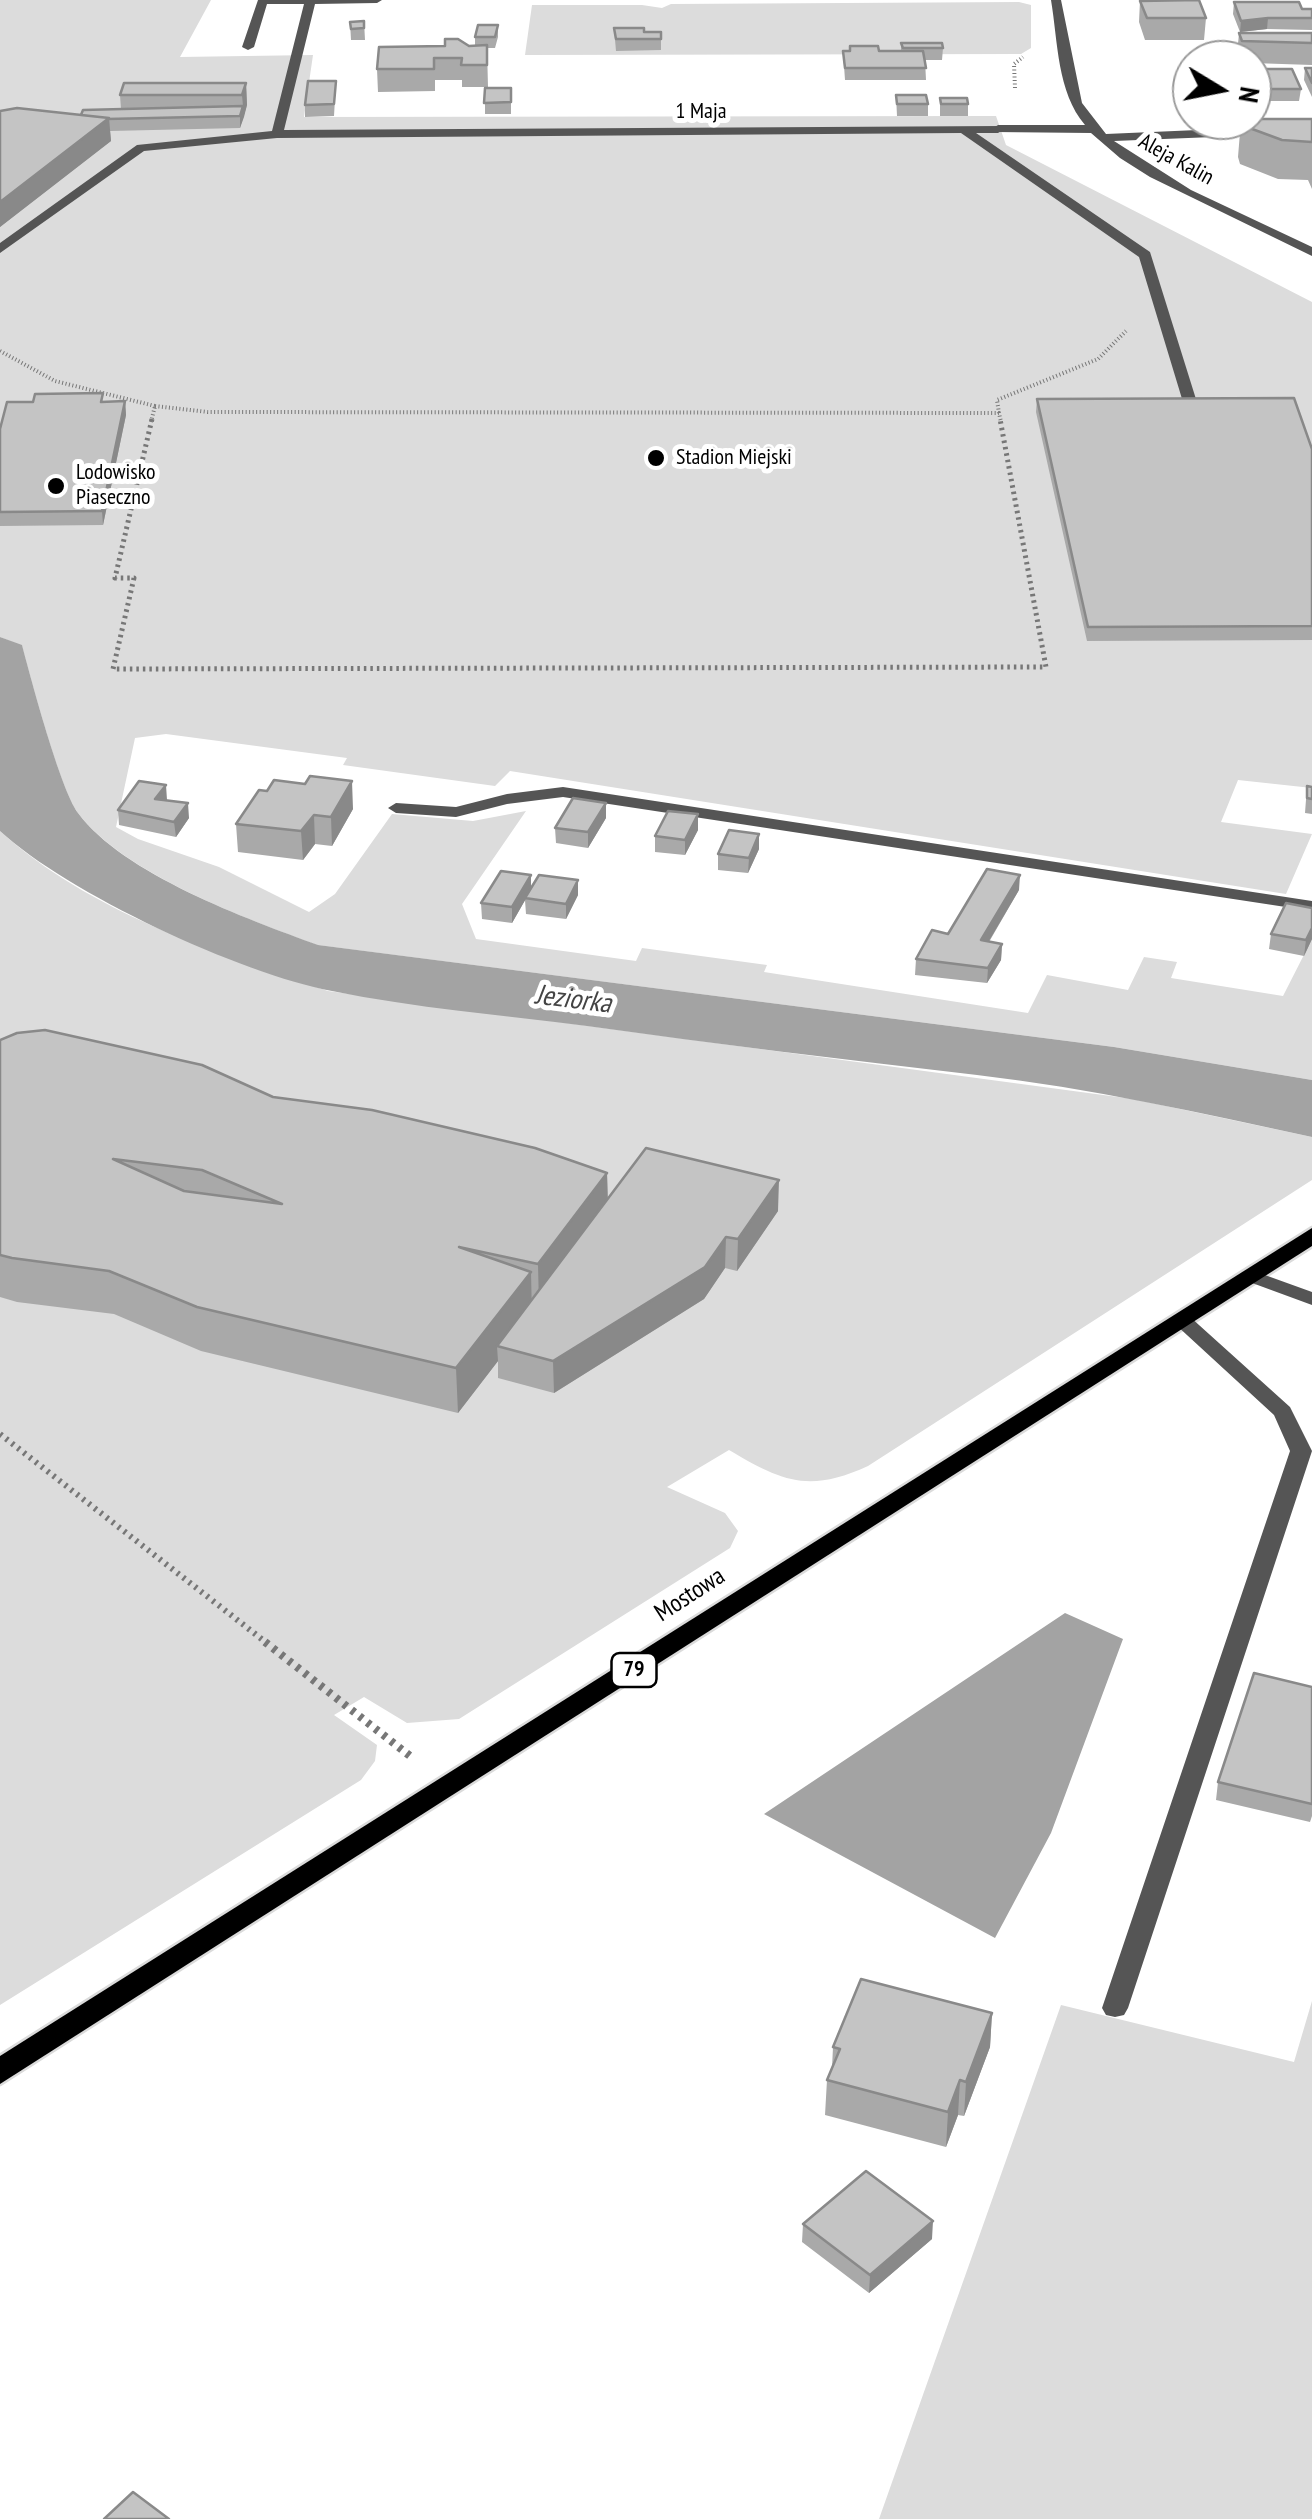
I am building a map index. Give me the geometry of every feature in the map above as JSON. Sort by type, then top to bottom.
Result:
[{"type":"main road","name":"Mostowa","points":[[0,2072],[1306,1239]]},
{"type":"street","points":[[248,47],[263,1],[377,0]]},
{"type":"street","name":"Aleja Kalin","points":[[1056,0],[1078,105],[1101,133],[1152,173],[1312,252]]},
{"type":"street","points":[[277,134],[310,1]]},
{"type":"street","name":"1 Maja","points":[[0,248],[141,148],[277,134],[1312,129]]},
{"type":"street","points":[[966,131],[1145,255],[1193,412]]},
{"type":"street","points":[[396,808],[456,812],[507,799],[564,792],[1312,906]]},
{"type":"street","points":[[1251,1276],[1312,1299]]},
{"type":"street","points":[[1115,2008],[1301,1451],[1283,1412],[1182,1320]]},
{"type":"path","points":[[0,350],[55,381],[154,406],[208,412],[999,413]]},
{"type":"path","points":[[154,406],[115,578],[134,578],[113,669],[1046,668],[997,400],[1098,359]]},
{"type":"path","points":[[0,1434],[450,1788]]},
{"type":"shaded area","name":"Stadion Miejski","points":[[0,0],[211,0],[180,57],[313,55],[304,117],[996,116],[1006,145],[1312,302],[1312,788],[1238,780],[1221,822],[1312,834],[1286,894],[510,771],[495,786],[343,765],[347,758],[166,734],[135,738],[116,827],[138,839],[219,867],[309,912],[335,894],[392,814],[473,821],[526,811],[462,904],[476,939],[636,961],[642,948],[767,965],[764,972],[1028,1013],[1047,975],[1128,990],[1144,957],[1177,962],[1171,978],[1283,996],[1312,939],[1312,1080],[1114,1047],[317,945],[188,892],[125,856],[99,835],[78,813],[63,781],[22,646],[0,637]]},
{"type":"shaded area","points":[[671,4],[1031,5],[1031,48],[1021,54],[525,55],[532,5],[662,8]]},
{"type":"shaded area","points":[[0,831],[35,860],[113,907],[198,945],[328,991],[1133,1099],[1312,1137],[1312,1180],[868,1466],[829,1479],[797,1480],[765,1470],[729,1450],[667,1487],[725,1513],[738,1531],[730,1548],[459,1719],[407,1723],[364,1697],[334,1715],[377,1745],[375,1761],[361,1780],[0,2005]]},
{"type":"shaded area","points":[[1312,2001],[1312,2519],[879,2519],[1061,2005],[1294,2062]]},
{"type":"water","name":"Jeziorka","points":[[0,637],[22,645],[63,781],[78,813],[98,835],[155,875],[289,934],[318,945],[1114,1047],[1312,1080],[1312,1137],[1019,1080],[395,1002],[332,991],[251,968],[110,904],[67,880],[0,831]]},
{"type":"water","points":[[1065,1613],[1123,1639],[1051,1833],[995,1938],[764,1814]]},
{"type":"building","points":[[1199,0],[1206,18],[1147,18],[1140,1]]},
{"type":"building","points":[[1234,2],[1299,2],[1302,9],[1312,9],[1312,18],[1241,21]]},
{"type":"building","points":[[364,21],[364,28],[351,29],[350,22]]},
{"type":"building","points":[[478,25],[498,25],[495,37],[475,37]]},
{"type":"building","points":[[614,28],[644,28],[644,32],[661,32],[661,39],[616,39]]},
{"type":"building","points":[[1239,33],[1312,33],[1312,43],[1242,40]]},
{"type":"building","points":[[445,39],[458,39],[469,46],[487,45],[487,65],[461,65],[462,58],[434,58],[434,69],[377,69],[379,47],[445,46]]},
{"type":"building","points":[[901,43],[942,43],[943,48],[903,48]]},
{"type":"building","points":[[850,46],[878,46],[879,51],[923,51],[926,68],[845,68],[843,51],[850,51]]},
{"type":"building","points":[[1272,69],[1292,69],[1301,89],[1272,89]]},
{"type":"building","points":[[308,81],[336,81],[334,104],[305,105]]},
{"type":"building","points":[[124,83],[246,83],[242,95],[120,95]]},
{"type":"building","points":[[485,88],[511,88],[511,102],[484,103]]},
{"type":"building","points":[[896,95],[926,95],[928,104],[897,104]]},
{"type":"building","points":[[940,98],[967,98],[968,104],[941,104]]},
{"type":"building","points":[[243,106],[240,116],[107,119],[81,115],[83,110]]},
{"type":"building","points":[[17,108],[109,118],[0,202],[0,111]]},
{"type":"building","points":[[1272,119],[1312,119],[1312,142],[1272,136]]},
{"type":"building","name":"Lodowisko Piaseczno","points":[[103,393],[101,402],[125,401],[102,511],[0,512],[0,429],[7,402],[33,402],[35,394]]},
{"type":"building","points":[[1294,398],[1312,449],[1312,626],[1088,627],[1037,399]]},
{"type":"building","points":[[310,776],[352,781],[331,817],[314,815],[301,831],[236,824],[259,790],[267,791],[274,780],[305,784]]},
{"type":"building","points":[[139,781],[166,785],[155,799],[188,803],[174,822],[118,810]]},
{"type":"building","points":[[573,798],[606,803],[588,832],[555,828]]},
{"type":"building","points":[[668,811],[698,814],[685,840],[655,836]]},
{"type":"building","points":[[729,830],[759,834],[749,858],[718,854]]},
{"type":"building","points":[[987,869],[1020,875],[981,940],[1002,944],[988,968],[916,959],[932,930],[948,934]]},
{"type":"building","points":[[501,871],[531,875],[512,907],[481,903]]},
{"type":"building","points":[[539,875],[578,880],[566,904],[525,898]]},
{"type":"building","points":[[1286,903],[1312,908],[1312,928],[1306,940],[1271,934]]},
{"type":"building","points":[[45,1030],[202,1065],[273,1097],[372,1110],[535,1148],[607,1173],[538,1264],[459,1247],[531,1272],[456,1368],[197,1307],[109,1271],[0,1255],[0,1040],[17,1033]],"holes":[[[113,1159],[202,1170],[282,1204],[184,1191]]]},
{"type":"building","points":[[646,1148],[779,1180],[738,1239],[726,1237],[705,1267],[553,1361],[497,1346]]},
{"type":"building","points":[[1254,1673],[1312,1687],[1312,1804],[1218,1782]]},
{"type":"building","points":[[861,1979],[992,2013],[966,2082],[960,2080],[948,2112],[827,2080],[840,2049],[833,2047]]},
{"type":"building","points":[[866,2171],[933,2221],[870,2275],[803,2224]]},
{"type":"building","points":[[133,2492],[169,2519],[104,2519]]},
{"type":"place","name":"Stadion Miejski","points":[[656,458]]},
{"type":"place","name":"Lodowisko Piaseczno","points":[[56,486]]}]
